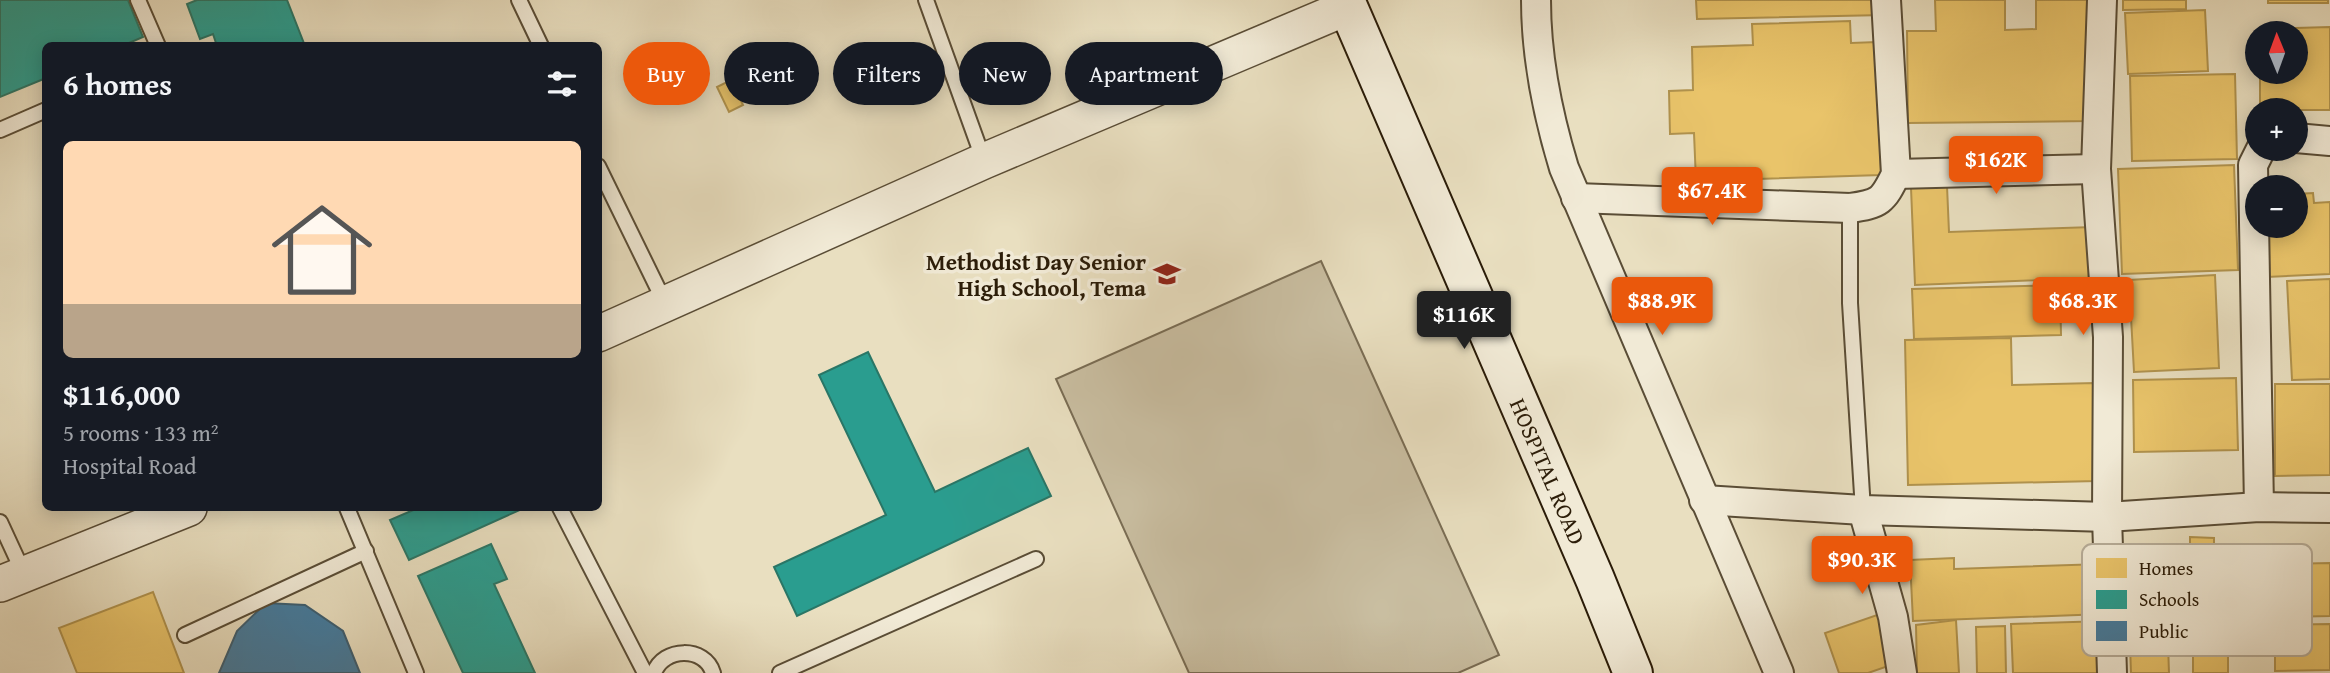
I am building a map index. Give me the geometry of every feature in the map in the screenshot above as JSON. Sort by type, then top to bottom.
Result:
[{"type":"main road","name":"HOSPITAL ROAD","points":[[1353,2],[1633,673]]},
{"type":"street","points":[[1536,0],[1536,40],[1549,119],[1564,168],[1779,673]]},
{"type":"street","points":[[1576,198],[1850,208],[1871,205],[1885,197],[1896,174],[1886,0]]},
{"type":"street","points":[[2102,0],[2096,170],[2108,337],[2108,544]]},
{"type":"street","points":[[602,332],[984,161],[1353,2]]},
{"type":"street","points":[[2308,139],[2330,141]]},
{"type":"street","points":[[2255,161],[2259,507]]},
{"type":"street","points":[[1896,174],[2096,170]]},
{"type":"street","points":[[1704,500],[1863,510],[2107,517],[2259,507],[2330,508]]},
{"type":"street","points":[[1863,510],[1893,617],[1902,673]]},
{"type":"street","points":[[12,579],[182,511]]},
{"type":"lane","points":[[138,0],[156,42]]},
{"type":"lane","points":[[519,0],[539,42]]},
{"type":"lane","points":[[926,0],[984,161]]},
{"type":"lane","points":[[0,130],[42,112]]},
{"type":"lane","points":[[602,174],[665,305]]},
{"type":"lane","points":[[1850,208],[1850,303],[1863,510]]},
{"type":"lane","points":[[348,511],[416,673]]},
{"type":"lane","points":[[562,511],[645,673]]},
{"type":"lane","points":[[0,522],[12,579]]},
{"type":"lane","points":[[185,635],[366,551]]},
{"type":"lane","points":[[780,673],[1036,559]]},
{"type":"lane","points":[[654,673],[657,665],[674,653],[694,654],[710,666],[713,673]]},
{"type":"shaded area","points":[[1321,261],[1499,655],[1458,673],[1189,673],[1056,379]]},
{"type":"building: Homes","points":[[1696,0],[1883,0],[1884,15],[1697,19]]},
{"type":"building: Homes","points":[[1935,0],[2005,0],[2005,30],[2036,29],[2036,0],[2091,0],[2092,121],[1908,123],[1907,31],[1936,31]]},
{"type":"building: Homes","points":[[2123,0],[2186,0],[2186,9],[2123,10]]},
{"type":"building: Homes","points":[[2268,0],[2328,0],[2328,3],[2268,3]]},
{"type":"building: Homes","points":[[2205,10],[2208,71],[2128,74],[2125,13]]},
{"type":"building: Homes","points":[[1850,21],[1851,43],[1877,42],[1881,175],[1696,181],[1694,133],[1670,134],[1669,91],[1693,90],[1692,47],[1753,45],[1752,24]]},
{"type":"building: Homes","points":[[2330,27],[2330,110],[2308,110],[2308,98],[2260,98],[2260,84],[2308,84],[2308,28]]},
{"type":"building: Homes","points":[[2235,74],[2237,159],[2132,161],[2130,76]]},
{"type":"building: Homes","points":[[724,84],[724,102],[717,87]]},
{"type":"building: Homes","points":[[726,105],[743,105],[729,112]]},
{"type":"building: Homes","points":[[2234,165],[2238,270],[2122,274],[2118,169]]},
{"type":"building: Homes","points":[[1947,186],[1949,232],[2093,227],[2094,278],[1915,285],[1911,188]]},
{"type":"building: Homes","points":[[2308,193],[2313,193],[2314,203],[2330,202],[2330,274],[2267,277],[2265,238],[2308,238]]},
{"type":"building: Homes","points":[[2215,275],[2219,368],[2134,372],[2129,280]]},
{"type":"building: Homes","points":[[2330,279],[2330,379],[2292,380],[2287,281]]},
{"type":"building: Homes","points":[[2060,285],[2061,335],[1914,339],[1912,289]]},
{"type":"building: Homes","points":[[2011,338],[2012,385],[2095,383],[2097,481],[1908,485],[1905,340]]},
{"type":"building: Homes","points":[[2236,378],[2238,450],[2134,452],[2133,380]]},
{"type":"building: Homes","points":[[2275,384],[2330,384],[2330,475],[2275,476]]},
{"type":"building: Homes","points":[[2190,537],[2214,538],[2214,544],[2190,544]]},
{"type":"building: Homes","points":[[1954,558],[1954,569],[2082,565],[2082,615],[1913,621],[1910,560]]},
{"type":"building: Homes","points":[[2312,563],[2330,563],[2330,616],[2312,616]]},
{"type":"building: Homes","points":[[153,592],[184,673],[77,673],[59,628]]},
{"type":"building: Homes","points":[[1880,614],[1897,663],[1868,673],[1839,673],[1825,633]]},
{"type":"building: Homes","points":[[1956,620],[1959,673],[1917,673],[1916,625]]},
{"type":"building: Homes","points":[[2082,622],[2082,656],[2106,656],[2107,673],[2013,673],[2011,624]]},
{"type":"building: Homes","points":[[2312,624],[2330,624],[2330,670],[2275,671],[2275,656],[2312,656]]},
{"type":"building: Homes","points":[[2005,626],[2006,673],[1977,673],[1976,627]]},
{"type":"building: Homes","points":[[2130,656],[2168,656],[2169,673],[2131,673]]},
{"type":"building: Homes","points":[[2193,656],[2228,656],[2228,673],[2193,673]]},
{"type":"building: Schools","points":[[0,0],[128,0],[143,37],[131,42],[42,42],[42,80],[0,97]]},
{"type":"building: Schools","points":[[197,0],[287,0],[303,42],[216,42],[213,34],[200,39],[187,4]]},
{"type":"building: Schools","points":[[868,352],[935,492],[1028,448],[1051,496],[797,616],[774,567],[886,515],[819,375]]},
{"type":"building: Schools","points":[[411,511],[517,511],[409,560],[390,520]]},
{"type":"building: Schools","points":[[491,544],[507,579],[494,584],[535,673],[463,673],[418,576]]},
{"type":"building: Public","points":[[266,603],[305,605],[343,631],[360,673],[219,673],[237,631]]},
{"type":"place","name":"Methodist Day Senior High School, Tema","points":[[1167,274]]}]
